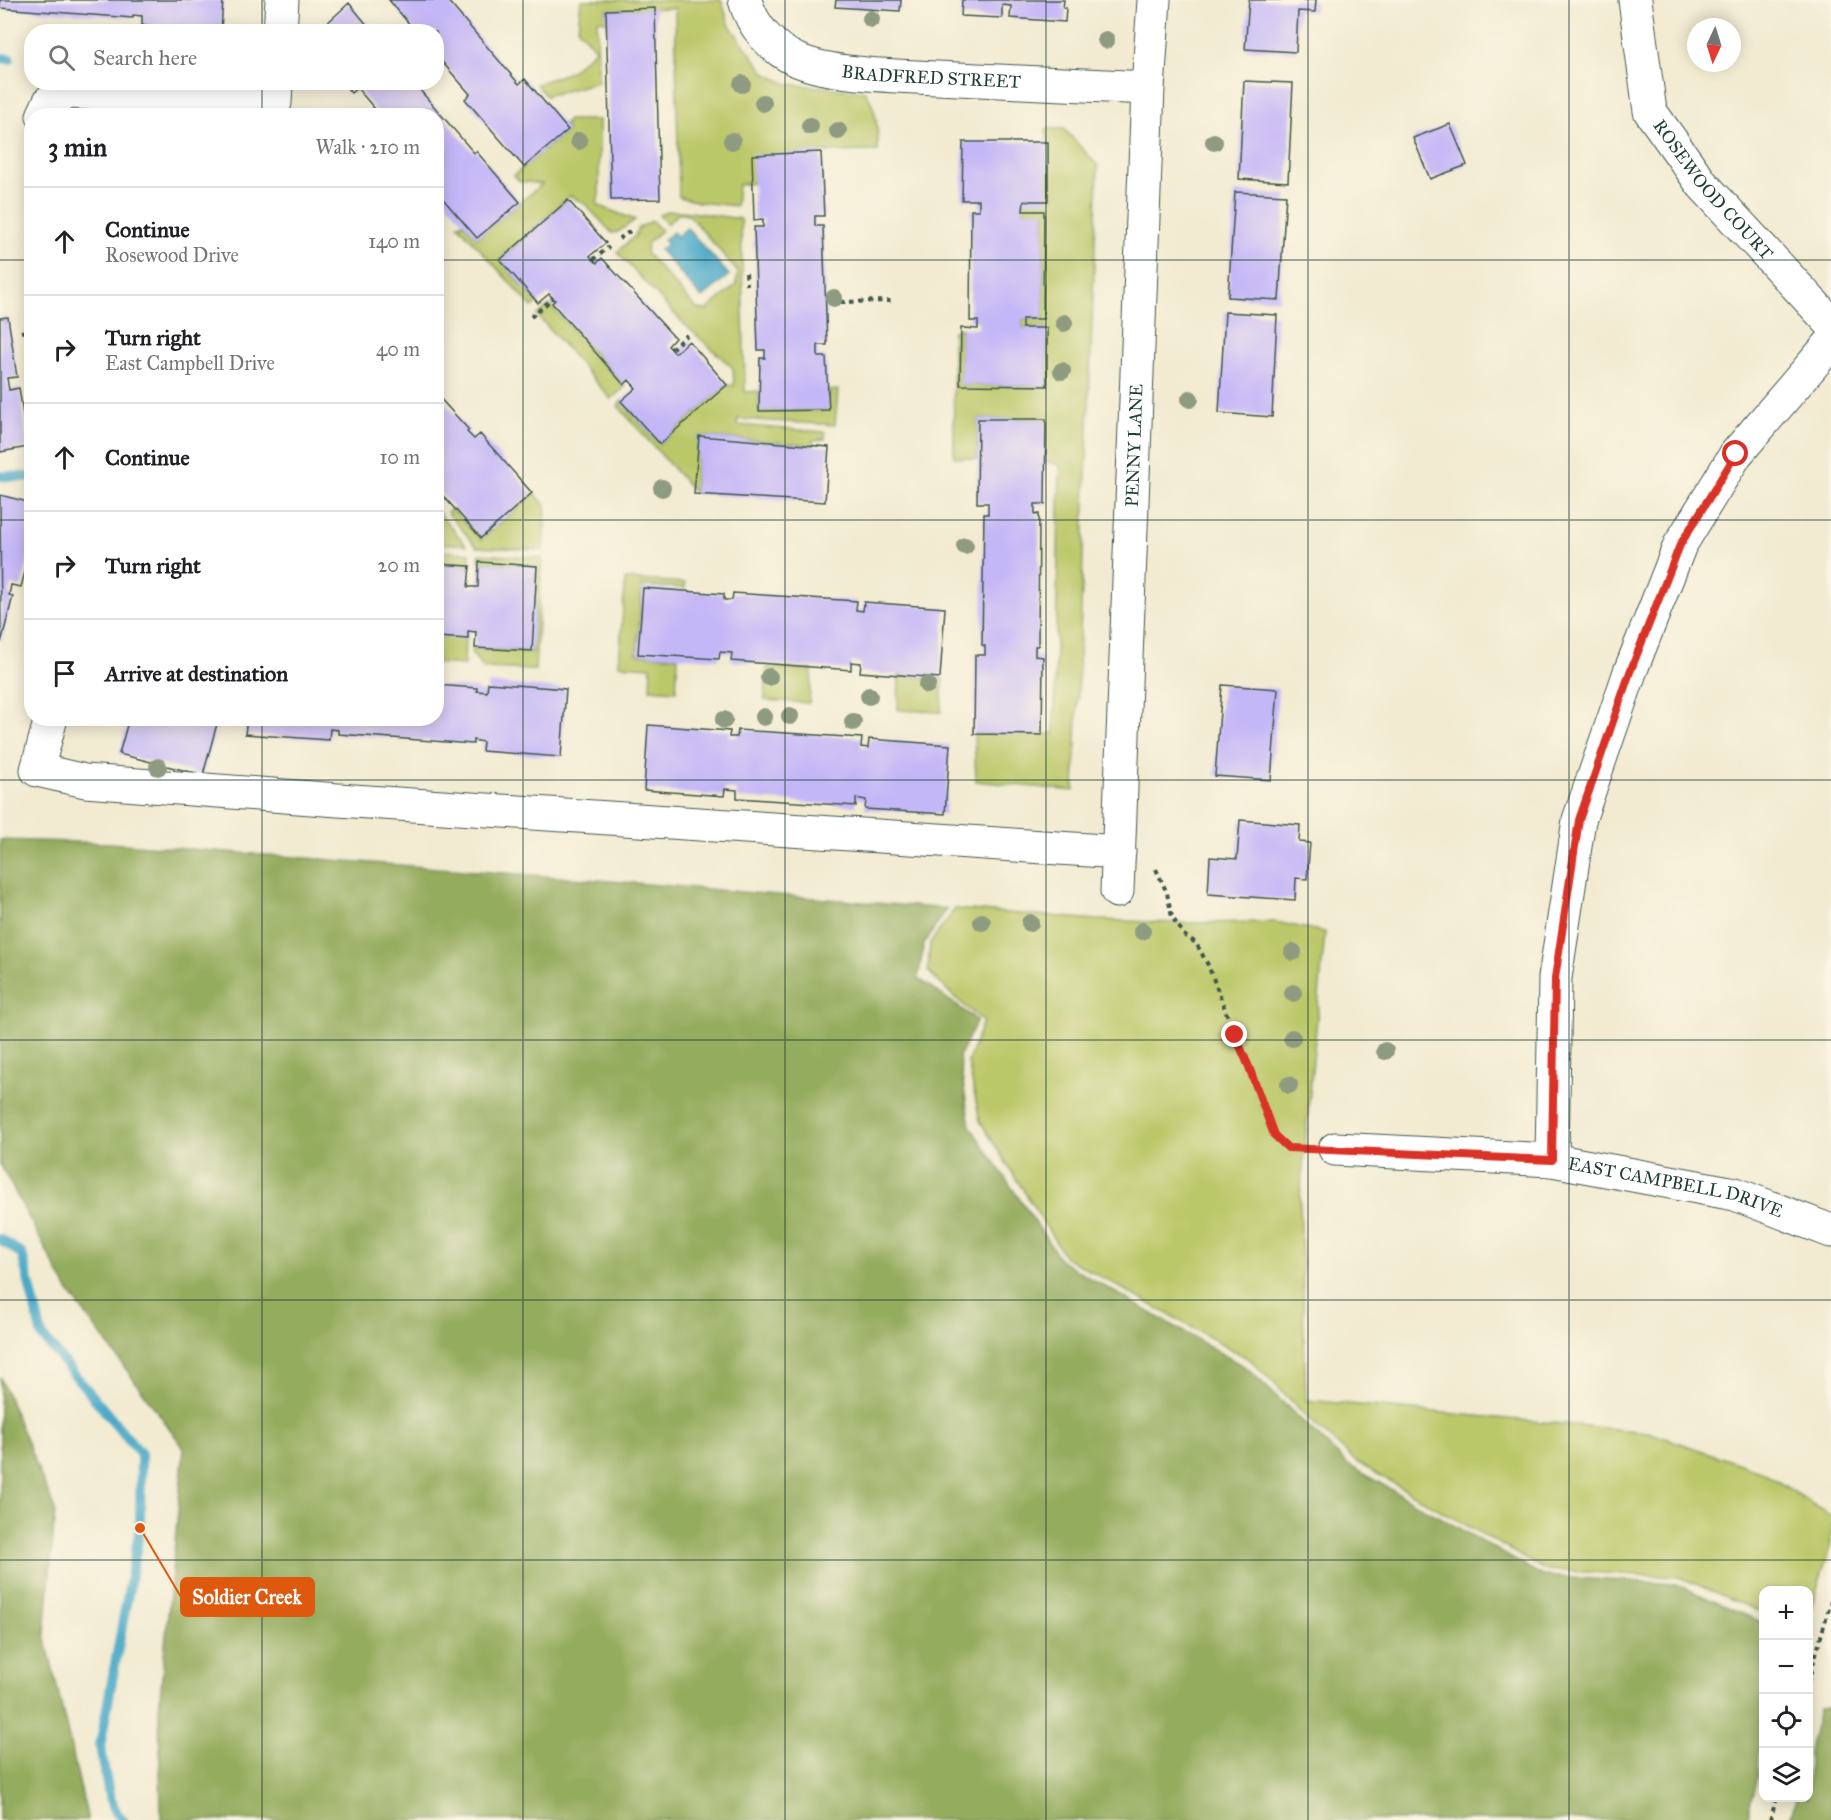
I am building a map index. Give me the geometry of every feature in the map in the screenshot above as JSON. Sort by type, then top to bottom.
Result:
[{"type":"street","points":[[280,24],[282,0]]},
{"type":"street","name":"BRADFRED STREET","points":[[745,0],[754,23],[776,47],[797,60],[831,68],[890,75],[1148,88]]},
{"type":"street","name":"PENNY LANE","points":[[1117,891],[1148,88],[1154,0]]},
{"type":"street","name":"ROSEWOOD COURT","points":[[1635,0],[1650,111],[1702,184],[1831,323]]},
{"type":"street","points":[[47,108],[50,101],[70,92],[275,103],[276,90]]},
{"type":"street","points":[[1552,1160],[1555,978],[1579,820],[1630,672],[1680,545],[1736,454],[1831,343]]},
{"type":"street","points":[[49,726],[37,770],[85,781],[362,802],[1119,852]]},
{"type":"street","name":"EAST CAMPBELL DRIVE","points":[[1335,1149],[1552,1160],[1735,1194],[1831,1231]]},
{"type":"path","points":[[619,239],[633,229]]},
{"type":"path","points":[[593,260],[609,247]]},
{"type":"path","points":[[746,273],[747,285]]},
{"type":"path","points":[[531,317],[552,298]]},
{"type":"path","points":[[841,302],[891,302]]},
{"type":"path","points":[[671,349],[687,335]]},
{"type":"path","points":[[1156,869],[1167,893],[1172,917],[1185,936],[1196,943],[1208,965],[1274,1135],[1288,1148],[1335,1149]]},
{"type":"path","points":[[1813,1667],[1831,1601]]},
{"type":"path","points":[[1770,1820],[1775,1802]]},
{"type":"green space","points":[[581,0],[721,0],[730,26],[765,73],[787,84],[865,91],[874,112],[878,151],[821,152],[753,183],[738,185],[736,206],[699,202],[679,197],[675,8],[606,10],[607,21],[597,20],[598,82],[546,96],[536,84],[570,72],[596,49],[578,29]]},
{"type":"green space","points":[[568,120],[599,120],[597,205],[635,220],[618,232],[612,233],[584,203],[570,196],[500,260],[538,303],[532,307],[458,225],[463,222],[477,238],[542,184],[519,181],[514,175],[568,130],[564,125]]},
{"type":"green space","points":[[1046,129],[1064,129],[1098,166],[1074,791],[976,781],[974,734],[1054,734],[1060,465],[1045,461],[1045,419],[978,419],[977,459],[954,457],[953,331],[961,328],[961,385],[1047,386],[1047,328],[1022,328],[1022,319],[1043,319],[1044,212],[1023,211],[1024,201],[1048,142]]},
{"type":"green space","points":[[668,211],[741,219],[745,392],[759,391],[759,411],[828,410],[829,391],[838,390],[835,425],[738,419],[737,425],[825,432],[825,439],[813,440],[813,445],[699,436],[694,492],[618,406],[621,401],[660,444],[727,385],[734,386],[733,368],[682,322],[617,252],[635,236],[638,228],[652,221],[661,230],[647,244],[646,253],[697,309],[707,310],[736,285],[738,272],[689,215],[678,214],[667,224],[659,215]]},
{"type":"green space","points":[[550,305],[625,387],[611,399],[537,315]]},
{"type":"green space","points":[[535,493],[546,507],[543,550],[477,547],[447,512],[452,509],[481,540]]},
{"type":"green space","points":[[444,519],[466,545],[444,543]]},
{"type":"green space","points":[[444,551],[470,553],[470,566],[444,564]]},
{"type":"green space","points":[[479,554],[542,558],[535,670],[484,668],[472,654],[473,648],[533,652],[537,566],[479,561]]},
{"type":"green space","points":[[625,579],[685,583],[685,588],[642,586],[637,654],[678,657],[676,691],[650,689],[651,667],[619,665]]},
{"type":"green space","points":[[444,637],[465,638],[464,665],[444,664]]},
{"type":"green space","points":[[767,667],[812,670],[809,703],[765,700]]},
{"type":"green space","points":[[899,676],[943,679],[941,712],[898,710]]},
{"type":"green space","points":[[0,840],[110,843],[947,909],[924,944],[918,978],[977,1020],[959,1057],[970,1126],[1062,1262],[1247,1368],[1348,1465],[1543,1576],[1676,1584],[1759,1621],[1757,1777],[1746,1820],[161,1820],[159,1708],[184,1448],[67,1289],[0,1164]]},
{"type":"green space","points":[[955,909],[1099,920],[1177,923],[1275,922],[1325,932],[1300,1199],[1306,1400],[1648,1432],[1763,1472],[1831,1516],[1831,1544],[1813,1603],[1813,1586],[1759,1586],[1759,1611],[1679,1577],[1545,1570],[1356,1462],[1310,1420],[1251,1360],[1065,1257],[980,1121],[968,1062],[983,1021],[928,971],[930,943]]},
{"type":"green space","points":[[0,1377],[55,1510],[45,1635],[88,1820],[0,1820]]},
{"type":"green space","points":[[1831,1708],[1831,1820],[1790,1820],[1795,1802],[1813,1802],[1813,1734],[1819,1710]]},
{"type":"water","points":[[687,228],[729,275],[702,298],[660,250],[667,244],[664,240],[673,232],[677,236]]},
{"type":"building","points":[[0,0],[223,0],[221,24],[142,24],[142,16],[133,15],[133,18],[0,8]]},
{"type":"building","points":[[389,0],[447,0],[519,84],[525,79],[568,130],[524,167],[465,99],[470,94],[444,64],[444,24],[409,24]]},
{"type":"building","points":[[836,0],[901,0],[900,11],[835,7]]},
{"type":"building","points":[[962,0],[1064,0],[1065,22],[1010,18],[1011,6],[1002,5],[1002,18],[961,16]]},
{"type":"building","points":[[1249,0],[1316,0],[1315,12],[1298,11],[1296,52],[1245,49]]},
{"type":"building","points":[[349,3],[366,24],[326,24]]},
{"type":"building","points":[[655,8],[660,199],[611,200],[606,10]]},
{"type":"building","points":[[1244,81],[1293,83],[1288,182],[1239,179]]},
{"type":"building","points":[[359,90],[420,90],[435,108],[374,108]]},
{"type":"building","points":[[444,118],[520,202],[477,238],[444,200]]},
{"type":"building","points":[[1450,124],[1467,165],[1430,179],[1413,138]]},
{"type":"building","points":[[963,142],[1048,142],[1048,201],[1024,201],[1023,211],[1044,211],[1043,319],[1022,319],[1022,328],[1047,328],[1047,386],[960,385],[961,328],[978,329],[978,321],[970,321],[971,210],[979,210],[979,200],[962,200]]},
{"type":"building","points":[[821,152],[824,216],[815,216],[815,226],[823,226],[827,345],[818,345],[818,357],[826,357],[829,410],[759,411],[760,358],[765,358],[765,350],[758,350],[754,227],[763,227],[763,219],[754,220],[752,155]]},
{"type":"building","points":[[1235,192],[1286,195],[1279,300],[1228,297]]},
{"type":"building","points":[[568,200],[606,243],[590,256],[593,260],[597,263],[602,258],[675,338],[668,346],[675,353],[689,341],[727,385],[660,444],[621,401],[636,388],[629,380],[624,385],[552,303],[555,300],[549,294],[538,303],[500,260]]},
{"type":"building","points":[[1225,312],[1277,315],[1272,417],[1219,413]]},
{"type":"building","points":[[8,317],[17,377],[7,378],[9,390],[19,388],[24,421],[24,448],[0,452],[0,318]]},
{"type":"building","points":[[444,403],[469,430],[467,432],[474,439],[480,434],[532,493],[481,538],[444,497]]},
{"type":"building","points":[[978,419],[1046,419],[1045,504],[1035,504],[1035,515],[1039,514],[1038,646],[1035,646],[1035,656],[1043,657],[1042,735],[974,734],[975,655],[985,655],[985,646],[982,645],[984,514],[988,514],[988,503],[977,503]]},
{"type":"building","points":[[699,436],[829,447],[825,502],[694,494]]},
{"type":"building","points":[[0,495],[24,501],[24,576],[21,587],[11,585],[9,595],[13,596],[1,643]]},
{"type":"building","points":[[479,562],[537,566],[532,651],[475,648],[476,632],[468,631],[468,639],[444,638],[444,564],[470,566],[468,587],[478,587]]},
{"type":"building","points":[[643,588],[724,594],[724,600],[732,600],[733,593],[857,601],[856,610],[863,611],[864,602],[945,608],[940,678],[860,672],[861,663],[851,662],[851,670],[731,661],[732,653],[720,652],[719,659],[638,654]]},
{"type":"building","points":[[488,683],[566,689],[561,757],[482,751],[483,742],[473,740],[473,744],[338,734],[338,730],[330,729],[329,740],[245,734],[246,726],[444,726],[444,686],[477,688],[477,691],[487,692]]},
{"type":"building","points":[[1222,685],[1278,689],[1271,780],[1215,776]]},
{"type":"building","points":[[648,725],[730,731],[729,737],[737,737],[738,730],[862,738],[861,747],[868,748],[869,739],[950,745],[945,814],[865,809],[866,800],[856,798],[856,806],[737,798],[737,790],[725,789],[724,796],[644,790]]},
{"type":"building","points":[[127,726],[216,726],[203,775],[119,754]]},
{"type":"building","points":[[1240,820],[1300,825],[1299,842],[1310,843],[1307,879],[1296,878],[1295,900],[1208,894],[1210,857],[1237,859]]},
{"type":"waterway","points":[[0,58],[10,59]]},
{"type":"waterway","points":[[0,476],[24,477]]},
{"type":"waterway","points":[[0,1239],[22,1254],[42,1336],[141,1454],[140,1528],[100,1746],[109,1794],[115,1811],[123,1820]]},
{"type":"place","name":"Soldier Creek","points":[[140,1528]]},
{"type":"route","points":[[1235,1035],[1274,1135],[1288,1148],[1552,1160],[1555,978],[1579,820],[1630,672],[1680,545],[1736,454]]}]
